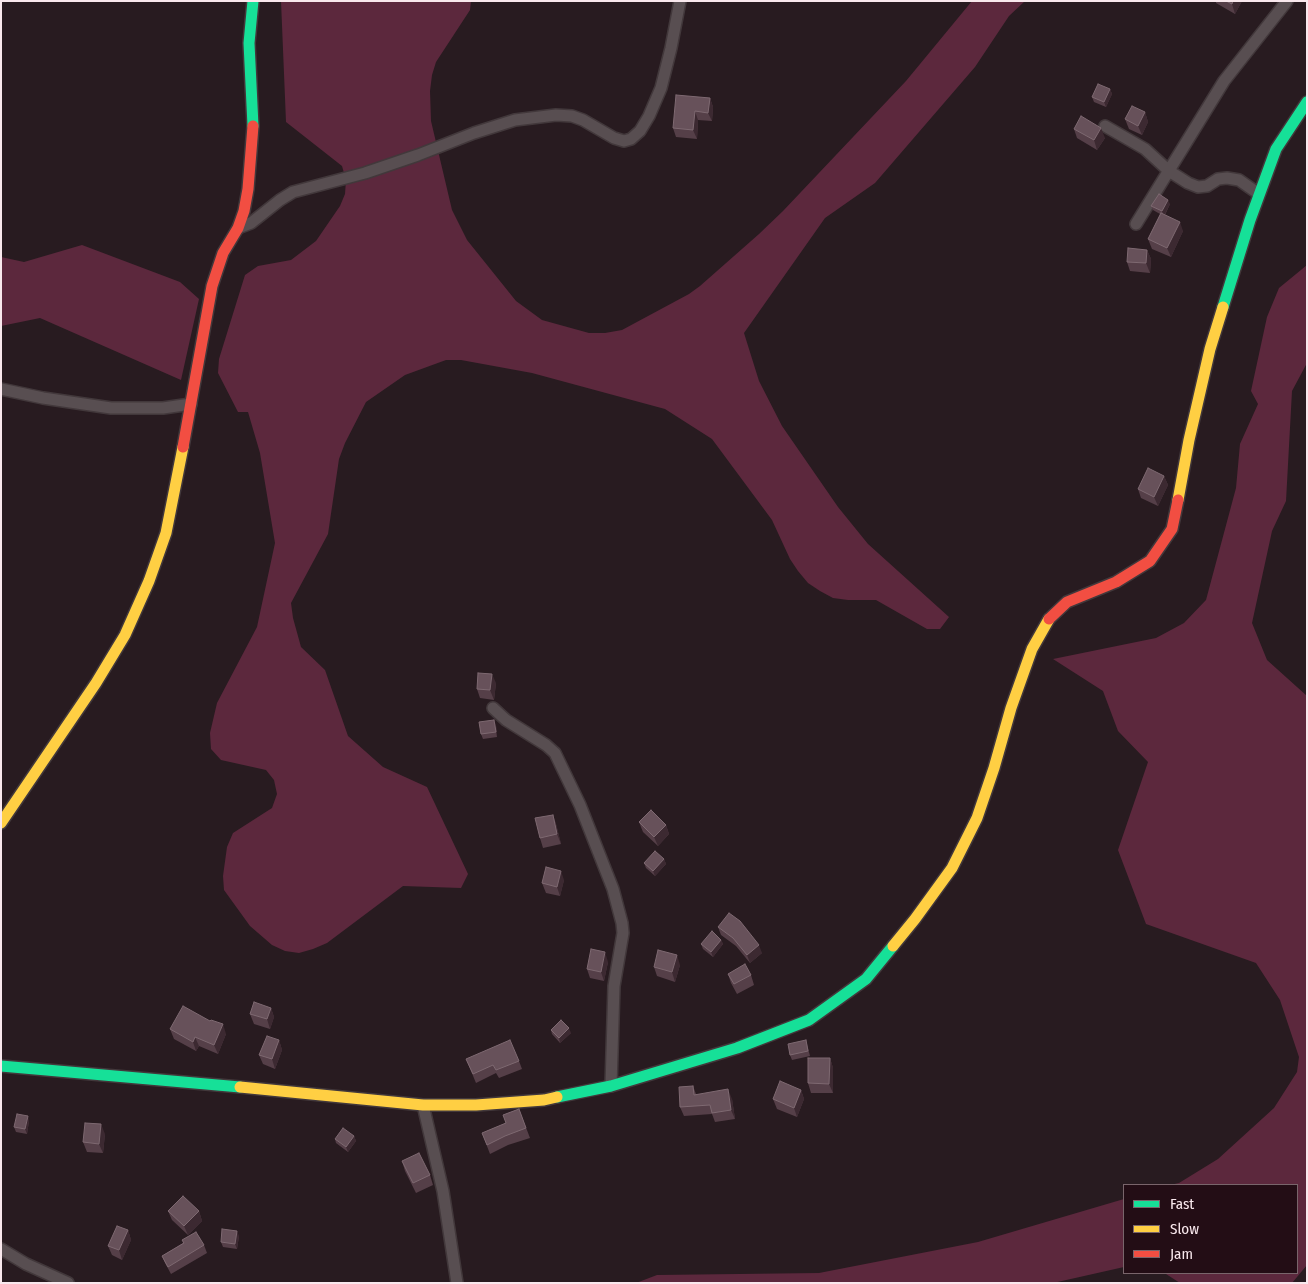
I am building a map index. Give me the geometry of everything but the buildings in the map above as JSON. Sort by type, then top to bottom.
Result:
[{"type":"street","points":[[1,823],[96,683],[125,635],[149,581],[166,533],[178,478],[212,286],[223,253],[238,228],[244,211],[248,189],[253,128],[249,43],[253,1]]},
{"type":"street","points":[[238,228],[251,223],[293,192],[365,173],[418,156],[480,131],[515,120],[556,115],[572,116],[583,120],[614,138],[624,141],[631,139],[640,131],[650,116],[661,88],[680,1]]},
{"type":"street","points":[[1136,224],[1224,81],[1287,1]]},
{"type":"street","points":[[1,1066],[423,1105],[476,1105],[544,1100],[611,1086],[737,1048],[809,1020],[866,980],[916,919],[952,868],[977,818],[1011,708],[1032,649],[1047,620],[1067,602],[1116,582],[1150,561],[1172,529],[1189,440],[1210,349],[1250,220],[1276,149],[1307,102]]},
{"type":"street","points":[[1105,126],[1145,149],[1169,171],[1188,183],[1198,187],[1207,186],[1218,179],[1227,178],[1239,180],[1260,194]]},
{"type":"street","points":[[1,389],[43,398],[111,408],[164,408],[191,404]]},
{"type":"street","points":[[493,708],[506,720],[546,745],[555,753],[580,805],[613,889],[624,933],[614,986],[611,1086]]},
{"type":"street","points":[[423,1105],[443,1190],[457,1283]]},
{"type":"street","points":[[1,1249],[26,1264],[68,1283]]},
{"type":"shaded area","points":[[281,1],[471,1],[470,10],[436,62],[430,91],[431,121],[452,210],[467,240],[516,301],[542,320],[589,333],[605,333],[622,330],[689,294],[759,234],[906,81],[972,1],[1025,1],[1009,16],[975,67],[875,183],[825,218],[744,333],[759,381],[782,426],[838,507],[868,544],[949,617],[940,629],[927,629],[876,600],[833,598],[808,583],[790,559],[772,520],[712,439],[665,409],[532,373],[461,360],[446,360],[405,375],[366,402],[345,443],[339,459],[328,534],[291,603],[301,647],[325,670],[348,736],[383,767],[427,787],[468,874],[461,888],[403,886],[327,943],[299,953],[285,951],[272,945],[250,926],[224,890],[223,876],[227,847],[233,833],[272,808],[277,794],[274,780],[266,770],[221,760],[211,749],[210,733],[217,703],[257,627],[275,543],[260,453],[248,412],[238,412],[218,373],[219,359],[245,275],[258,266],[291,260],[316,241],[340,206],[345,194],[346,180],[342,166],[286,122]]},
{"type":"shaded area","points":[[82,245],[180,282],[199,299],[181,380],[40,318],[1,326],[1,257],[24,262]]},
{"type":"shaded area","points":[[1307,265],[1307,363],[1292,391],[1286,501],[1272,531],[1252,623],[1267,660],[1307,696],[1307,1265],[1292,1283],[1180,1283],[1166,1274],[1298,1274],[1298,1184],[1174,1184],[1218,1159],[1274,1108],[1297,1072],[1299,1057],[1280,1000],[1256,963],[1146,924],[1118,850],[1148,762],[1118,731],[1103,691],[1053,659],[1156,638],[1184,623],[1206,600],[1236,488],[1240,444],[1258,404],[1251,391],[1267,317],[1279,288]]},
{"type":"shaded area","points":[[1123,1199],[1123,1267],[1053,1283],[636,1283],[657,1275],[819,1273],[978,1242]]},
{"type":"traffic: fast","points":[[253,1],[249,43],[253,126]]},
{"type":"traffic: fast","points":[[1223,307],[1250,220],[1276,149],[1307,102]]},
{"type":"traffic: fast","points":[[557,1097],[611,1086],[737,1048],[809,1020],[866,979],[893,946]]},
{"type":"traffic: fast","points":[[1,1066],[240,1087]]},
{"type":"traffic: slow","points":[[1178,500],[1189,440],[1210,349],[1223,307]]},
{"type":"traffic: slow","points":[[1,823],[96,683],[125,635],[149,581],[166,533],[183,447]]},
{"type":"traffic: slow","points":[[893,946],[952,868],[977,818],[1011,708],[1032,649],[1049,619]]},
{"type":"traffic: slow","points":[[240,1087],[423,1105],[476,1105],[544,1100],[557,1097]]},
{"type":"traffic: jam","points":[[183,447],[212,286],[223,253],[238,228],[244,211],[248,189],[253,126]]},
{"type":"traffic: jam","points":[[1049,619],[1067,602],[1116,582],[1150,561],[1172,529],[1178,500]]}]
